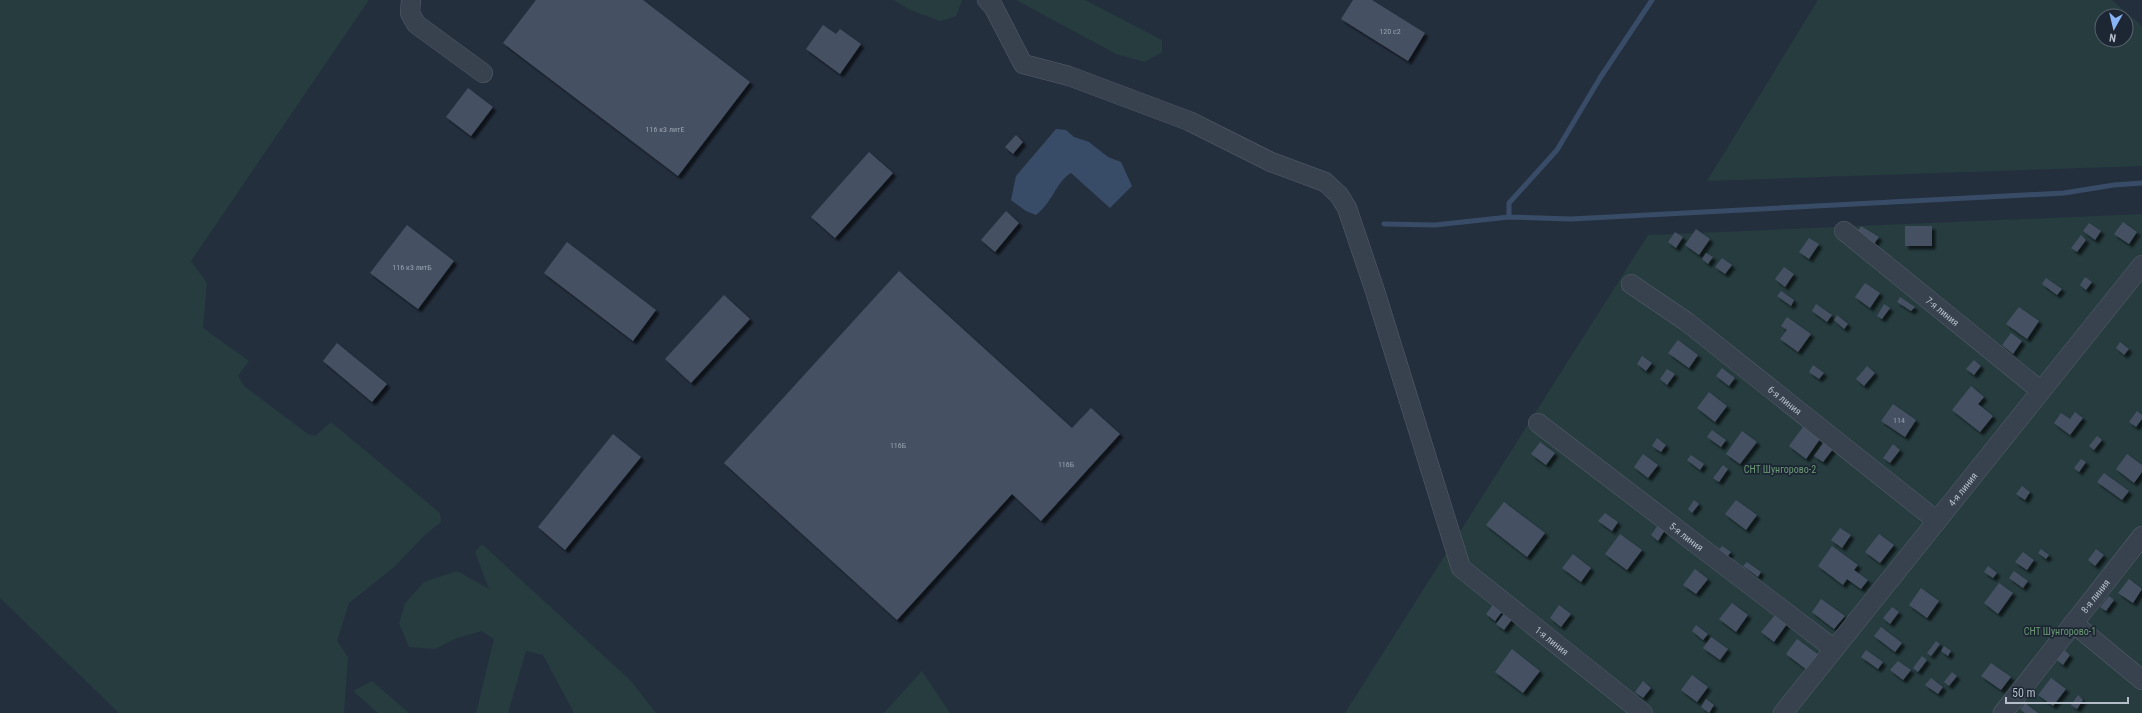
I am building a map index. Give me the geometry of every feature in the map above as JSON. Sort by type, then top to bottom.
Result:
[{"type":"street","points":[[411,0],[410,13],[416,24],[483,73]]},
{"type":"street","name":"1-я линия","points":[[987,0],[993,6],[1023,64],[1069,76],[1189,121],[1271,162],[1325,182],[1339,195],[1347,208],[1375,291],[1461,568],[1643,713]]},
{"type":"street","name":"7-я линия","points":[[1844,231],[2041,391]]},
{"type":"street","name":"4-я линия","points":[[1783,713],[2142,265]]},
{"type":"street","name":"6-я линия","points":[[1631,284],[1687,322],[1937,521]]},
{"type":"street","name":"5-я линия","points":[[1538,423],[1834,649]]},
{"type":"street","name":"8-я линия","points":[[2003,713],[2142,536]]},
{"type":"street","points":[[2073,624],[2142,680]]},
{"type":"green space","points":[[0,0],[369,0],[191,261],[207,283],[203,328],[249,361],[238,376],[244,386],[308,434],[315,436],[331,422],[440,513],[441,522],[426,534],[393,568],[349,603],[337,641],[348,657],[344,713],[119,713],[0,598]]},
{"type":"green space","points":[[894,0],[962,1],[956,16],[940,21],[910,10]]},
{"type":"green space","points":[[1016,0],[1085,0],[1162,40],[1162,52],[1145,62],[1116,54]]},
{"type":"green space","points":[[1818,0],[2112,0],[2121,8],[2094,8],[2094,48],[2134,48],[2134,19],[2142,26],[2142,166],[1707,181]]},
{"type":"green space","name":"СНТ Шунгорово-2","points":[[2142,214],[2142,713],[1345,713],[1648,235]]},
{"type":"green space","points":[[482,544],[631,681],[656,713],[574,713],[543,655],[526,651],[508,713],[476,713],[494,639],[482,631],[457,638],[435,649],[409,647],[399,623],[405,603],[424,582],[457,571],[489,589],[475,552]]},
{"type":"green space","points":[[922,671],[950,713],[884,713]]},
{"type":"green space","points":[[372,681],[409,713],[378,713],[353,691]]},
{"type":"water","points":[[1056,129],[1066,130],[1074,137],[1089,142],[1108,157],[1121,162],[1132,186],[1110,208],[1071,173],[1062,182],[1042,210],[1036,215],[1026,211],[1011,200],[1016,176]]},
{"type":"building","points":[[536,0],[643,0],[750,82],[678,176],[503,43]]},
{"type":"building","points":[[1353,0],[1372,0],[1425,33],[1408,61],[1341,19]]},
{"type":"building","points":[[823,25],[836,34],[840,29],[861,44],[840,74],[806,49]]},
{"type":"building","points":[[468,88],[493,107],[471,136],[446,117]]},
{"type":"building","points":[[1016,135],[1023,142],[1013,154],[1005,147]]},
{"type":"building","points":[[869,152],[893,173],[835,238],[811,217]]},
{"type":"building","points":[[1006,211],[1019,223],[995,252],[981,240]]},
{"type":"building","points":[[2123,222],[2137,232],[2129,244],[2114,234]]},
{"type":"building","points":[[2089,223],[2101,231],[2095,240],[2083,231]]},
{"type":"building","points":[[407,225],[454,261],[418,309],[370,273]]},
{"type":"building","points":[[1861,226],[1879,237],[1874,244],[1856,234]]},
{"type":"building","points":[[1905,226],[1932,226],[1932,246],[1905,246]]},
{"type":"building","points":[[1696,229],[1710,239],[1699,255],[1685,245]]},
{"type":"building","points":[[1675,232],[1683,237],[1676,248],[1668,242]]},
{"type":"building","points":[[2081,235],[2086,240],[2077,252],[2071,248]]},
{"type":"building","points":[[1809,238],[1819,244],[1809,259],[1799,252]]},
{"type":"building","points":[[567,242],[656,310],[633,341],[544,273]]},
{"type":"building","points":[[1706,253],[1713,257],[1708,264],[1702,259]]},
{"type":"building","points":[[1722,258],[1732,265],[1725,274],[1715,267]]},
{"type":"building","points":[[1784,267],[1794,274],[1785,287],[1775,279]]},
{"type":"building","points":[[899,271],[1072,428],[1091,408],[1120,434],[1041,521],[1012,494],[897,620],[724,463]]},
{"type":"building","points":[[2085,277],[2092,282],[2086,290],[2080,285]]},
{"type":"building","points":[[2046,278],[2062,289],[2057,295],[2042,284]]},
{"type":"building","points":[[1865,283],[1880,293],[1870,308],[1855,297]]},
{"type":"building","points":[[1781,291],[1794,300],[1791,306],[1777,296]]},
{"type":"building","points":[[724,295],[750,319],[691,383],[665,359]]},
{"type":"building","points":[[1900,297],[1915,307],[1911,311],[1897,302]]},
{"type":"building","points":[[1816,304],[1832,315],[1827,322],[1812,311]]},
{"type":"building","points":[[1884,304],[1890,308],[1882,319],[1877,316]]},
{"type":"building","points":[[2019,307],[2039,321],[2027,339],[2006,324]]},
{"type":"building","points":[[1837,315],[1848,324],[1844,329],[1834,320]]},
{"type":"building","points":[[1787,317],[1811,334],[1798,352],[1780,339],[1787,330],[1781,326]]},
{"type":"building","points":[[2011,333],[2022,341],[2013,354],[2002,345]]},
{"type":"building","points":[[1678,340],[1698,355],[1689,368],[1668,353]]},
{"type":"building","points":[[2120,342],[2129,349],[2124,355],[2116,348]]},
{"type":"building","points":[[337,343],[387,384],[372,402],[323,361]]},
{"type":"building","points":[[1642,356],[1652,363],[1646,371],[1637,364]]},
{"type":"building","points":[[1974,360],[1981,366],[1974,375],[1966,369]]},
{"type":"building","points":[[1813,365],[1824,373],[1819,379],[1809,372]]},
{"type":"building","points":[[1867,366],[1875,373],[1864,386],[1856,379]]},
{"type":"building","points":[[1722,368],[1735,378],[1729,386],[1716,376]]},
{"type":"building","points":[[1667,369],[1675,374],[1667,385],[1660,379]]},
{"type":"building","points":[[1971,386],[1984,397],[1978,404],[1993,416],[1980,432],[1952,410]]},
{"type":"building","points":[[1709,392],[1727,406],[1715,422],[1697,408]]},
{"type":"building","points":[[1893,404],[1916,420],[1905,437],[1881,421]]},
{"type":"building","points":[[2137,411],[2142,415],[2142,419],[2136,427],[2129,422]]},
{"type":"building","points":[[2075,412],[2083,418],[2070,435],[2054,423],[2061,413],[2070,419]]},
{"type":"building","points":[[1803,427],[1820,439],[1806,459],[1789,446]]},
{"type":"building","points":[[1712,430],[1726,440],[1721,447],[1707,437]]},
{"type":"building","points":[[1742,431],[1757,442],[1740,464],[1726,454]]},
{"type":"building","points":[[613,434],[641,457],[565,550],[538,527]]},
{"type":"building","points":[[2097,436],[2102,440],[2094,450],[2089,446]]},
{"type":"building","points":[[1657,438],[1666,445],[1661,452],[1652,446]]},
{"type":"building","points":[[1540,442],[1555,453],[1546,465],[1531,454]]},
{"type":"building","points":[[1824,442],[1833,449],[1823,462],[1814,456]]},
{"type":"building","points":[[1893,444],[1900,450],[1890,463],[1883,458]]},
{"type":"building","points":[[1643,454],[1658,465],[1648,478],[1634,467]]},
{"type":"building","points":[[2127,454],[2142,465],[2142,472],[2134,483],[2116,469]]},
{"type":"building","points":[[1691,455],[1704,464],[1700,470],[1687,460]]},
{"type":"building","points":[[2081,459],[2086,462],[2079,472],[2074,468]]},
{"type":"building","points":[[1723,465],[1728,469],[1719,482],[1713,478]]},
{"type":"building","points":[[2104,473],[2129,491],[2122,500],[2097,482]]},
{"type":"building","points":[[2022,486],[2030,492],[2025,500],[2016,494]]},
{"type":"building","points":[[1694,500],[1699,504],[1692,513],[1688,509]]},
{"type":"building","points":[[1736,500],[1757,515],[1746,530],[1725,514]]},
{"type":"building","points":[[1504,502],[1545,533],[1527,557],[1486,525]]},
{"type":"building","points":[[1605,513],[1618,522],[1612,531],[1598,521]]},
{"type":"building","points":[[1658,525],[1665,530],[1658,541],[1651,535]]},
{"type":"building","points":[[1840,528],[1851,535],[1842,548],[1831,540]]},
{"type":"building","points":[[1620,534],[1642,550],[1627,570],[1605,554]]},
{"type":"building","points":[[1879,534],[1894,545],[1880,563],[1865,552]]},
{"type":"building","points":[[1722,546],[1731,552],[1727,557],[1718,551]]},
{"type":"building","points":[[1832,546],[1858,565],[1854,570],[1868,580],[1861,589],[1847,579],[1843,585],[1818,566]]},
{"type":"building","points":[[2041,549],[2049,555],[2046,559],[2038,553]]},
{"type":"building","points":[[2096,549],[2104,555],[2095,566],[2088,560]]},
{"type":"building","points":[[2023,552],[2034,560],[2027,570],[2015,562]]},
{"type":"building","points":[[1573,554],[1591,568],[1581,582],[1562,568]]},
{"type":"building","points":[[1747,562],[1761,572],[1758,577],[1743,566]]},
{"type":"building","points":[[1988,566],[1997,573],[1993,578],[1984,572]]},
{"type":"building","points":[[1695,569],[1708,579],[1696,594],[1683,585]]},
{"type":"building","points":[[2014,571],[2028,581],[2023,588],[2009,578]]},
{"type":"building","points":[[2129,579],[2142,589],[2133,603],[2118,593]]},
{"type":"building","points":[[1999,583],[2013,593],[1998,614],[1984,603]]},
{"type":"building","points":[[1921,588],[1939,601],[1927,618],[1909,605]]},
{"type":"building","points":[[2109,596],[2114,600],[2106,611],[2100,607]]},
{"type":"building","points":[[1821,599],[1845,616],[1834,629],[1812,612]]},
{"type":"building","points":[[1495,602],[1504,609],[1495,621],[1486,614]]},
{"type":"building","points":[[1732,603],[1748,615],[1736,632],[1719,619]]},
{"type":"building","points":[[1559,605],[1571,614],[1561,627],[1550,618]]},
{"type":"building","points":[[1892,607],[1899,612],[1890,624],[1883,618]]},
{"type":"building","points":[[1505,612],[1513,618],[1504,630],[1496,624]]},
{"type":"building","points":[[1775,615],[1787,624],[1774,642],[1761,632]]},
{"type":"building","points":[[1696,625],[1708,634],[1703,640],[1692,631]]},
{"type":"building","points":[[1881,627],[1902,643],[1895,652],[1874,636]]},
{"type":"building","points":[[1711,637],[1728,649],[1720,660],[1703,648]]},
{"type":"building","points":[[1797,639],[1819,655],[1807,670],[1786,654]]},
{"type":"building","points":[[1936,641],[1940,644],[1931,656],[1927,653]]},
{"type":"building","points":[[1944,646],[1951,651],[1948,656],[1941,651]]},
{"type":"building","points":[[1512,649],[1540,671],[1523,693],[1495,672]]},
{"type":"building","points":[[1866,650],[1883,662],[1878,669],[1861,657]]},
{"type":"building","points":[[2064,650],[2070,655],[2063,665],[2057,660]]},
{"type":"building","points":[[1922,656],[1927,660],[1918,672],[1913,668]]},
{"type":"building","points":[[1898,661],[1911,670],[1903,680],[1890,670]]},
{"type":"building","points":[[1991,663],[2011,677],[2001,690],[1981,676]]},
{"type":"building","points":[[1952,672],[1957,676],[1949,686],[1944,682]]},
{"type":"building","points":[[1692,675],[1708,687],[1697,702],[1681,690]]},
{"type":"building","points":[[1931,678],[1943,687],[1938,694],[1925,685]]},
{"type":"building","points":[[2051,678],[2066,689],[2053,706],[2038,695]]},
{"type":"building","points":[[1643,681],[1651,688],[1643,698],[1635,692]]},
{"type":"building","points":[[2078,695],[2083,700],[2077,709],[2071,705]]},
{"type":"building","points":[[1706,699],[1714,705],[1709,713],[1701,707]]},
{"type":"building","points":[[2025,703],[2038,713],[2025,713],[2020,709]]},
{"type":"waterway","points":[[1509,217],[1509,203],[1557,150],[1600,78],[1652,0]]},
{"type":"waterway","points":[[1384,224],[1435,225],[1509,217],[1571,219],[2064,193],[2114,185],[2142,183]]},
{"type":"park label","name":"СНТ Шунгорово-1","points":[[2060,631]]}]
